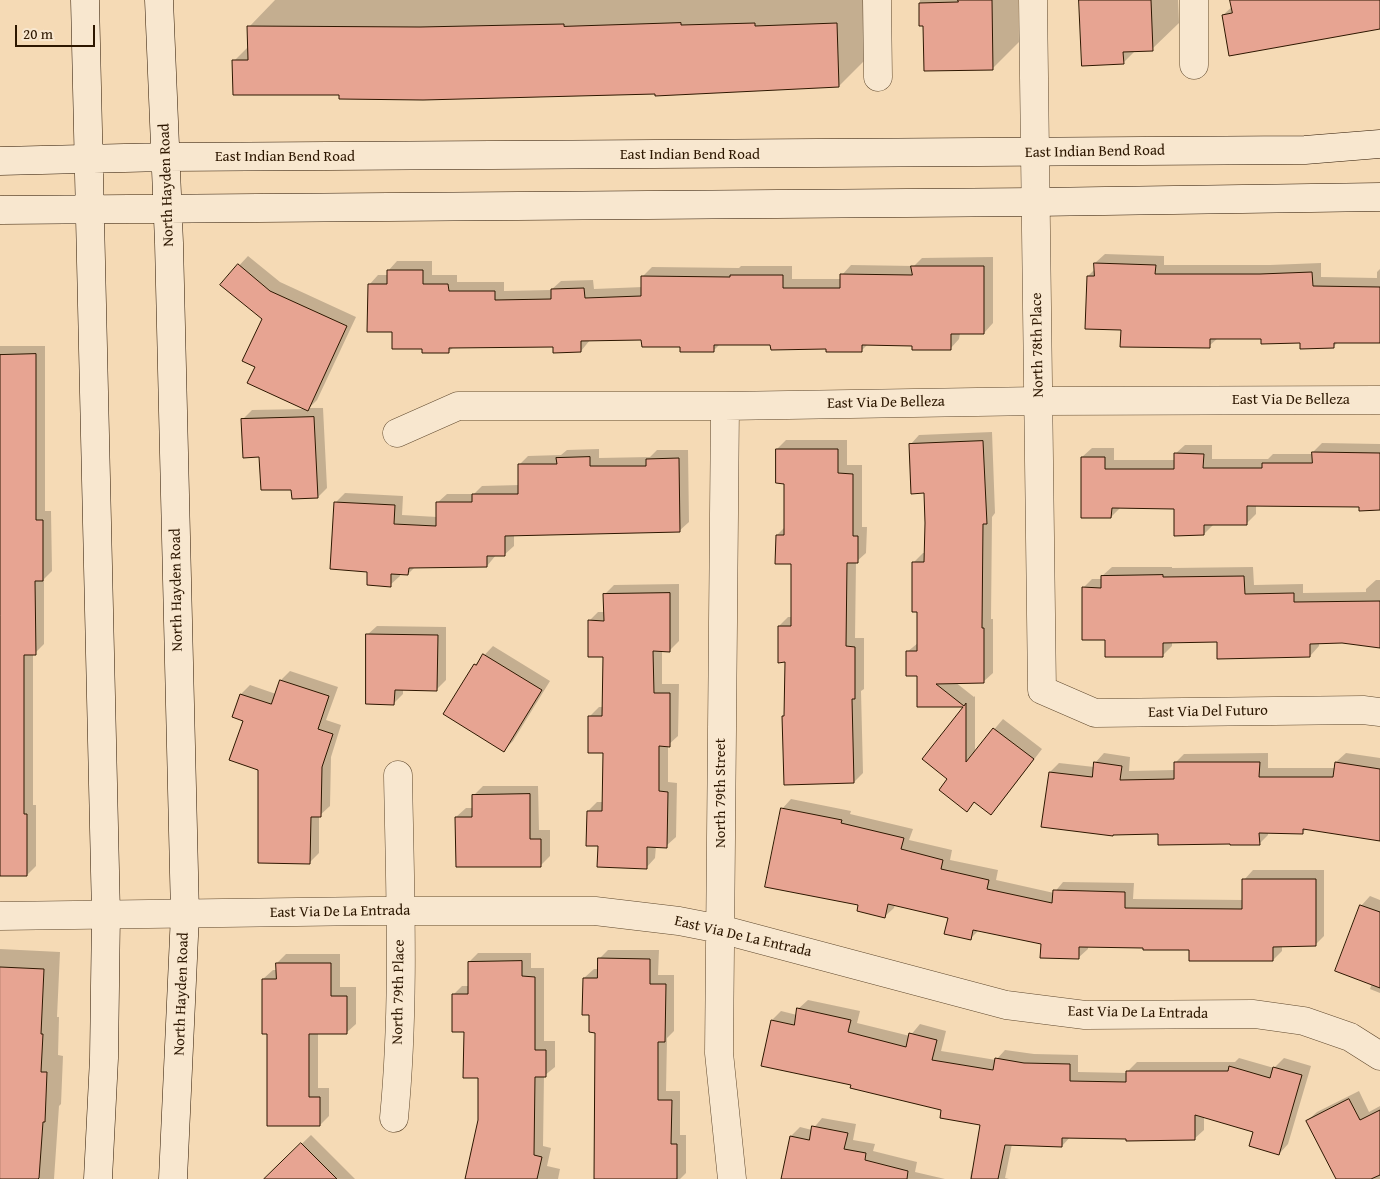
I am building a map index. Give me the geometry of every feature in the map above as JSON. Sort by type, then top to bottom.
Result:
[{"type":"main road","points":[[85,0],[106,914],[104,1058],[98,1179]]},
{"type":"main road","name":"North Hayden Road","points":[[160,0],[168,208],[185,914],[173,1179]]},
{"type":"main road","points":[[877,0],[878,78]]},
{"type":"main road","name":"North 78th Place","points":[[1033,0],[1042,690]]},
{"type":"main road","points":[[1194,0],[1194,65]]},
{"type":"main road","name":"East Indian Bend Road","points":[[0,161],[166,158],[1305,150],[1380,144]]},
{"type":"main road","points":[[0,210],[1036,202],[1380,197]]},
{"type":"main road","name":"East Via De Belleza","points":[[397,433],[458,406],[725,406],[1039,401],[1380,400]]},
{"type":"main road","name":"North 79th Street","points":[[725,406],[719,1053],[732,1179]]},
{"type":"main road","name":"East Via Del Futuro","points":[[1042,690],[1095,713],[1363,710],[1380,712]]},
{"type":"main road","name":"North 79th Place","points":[[394,1118],[399,1071],[400,911],[398,775]]},
{"type":"main road","name":"East Via De La Entrada","points":[[0,916],[400,911],[595,911],[679,921],[720,929],[1006,1005],[1085,1015],[1254,1014],[1304,1021],[1350,1037],[1380,1056]]},
{"type":"building","points":[[958,0],[992,0],[993,70],[924,71],[923,26],[919,26],[919,3],[958,2]]},
{"type":"building","points":[[1079,0],[1151,0],[1153,51],[1123,52],[1124,64],[1082,66]]},
{"type":"building","points":[[1230,0],[1380,0],[1380,29],[1229,56],[1222,15],[1232,13]]},
{"type":"building","points":[[681,23],[681,25],[755,23],[755,26],[837,23],[839,87],[655,96],[655,94],[423,100],[339,99],[339,95],[233,95],[232,60],[248,60],[247,26],[420,27]]},
{"type":"building","points":[[1094,263],[1156,265],[1155,274],[1312,272],[1313,286],[1380,287],[1380,343],[1334,343],[1334,348],[1300,349],[1300,343],[1261,344],[1261,339],[1210,339],[1210,348],[1120,347],[1121,330],[1085,329],[1087,276],[1094,276]]},
{"type":"building","points":[[238,264],[270,291],[347,326],[308,411],[247,383],[255,367],[242,361],[262,319],[220,285]]},
{"type":"building","points":[[911,266],[984,266],[984,334],[951,334],[951,350],[912,350],[912,346],[862,345],[862,352],[826,352],[826,349],[771,350],[770,345],[714,345],[714,352],[680,352],[680,347],[642,347],[641,340],[581,341],[581,352],[553,353],[553,347],[449,348],[449,353],[422,353],[422,349],[392,349],[392,332],[367,332],[368,284],[387,284],[387,270],[423,270],[423,284],[448,284],[449,291],[495,291],[495,300],[551,299],[551,289],[584,288],[585,298],[641,296],[641,276],[730,277],[730,275],[783,275],[783,288],[840,288],[840,274],[912,275]]},
{"type":"building","points":[[36,354],[36,520],[43,520],[43,581],[35,581],[36,655],[24,655],[24,814],[27,814],[27,876],[0,876],[0,355]]},
{"type":"building","points":[[314,417],[318,498],[292,499],[291,490],[261,490],[259,457],[243,458],[241,419]]},
{"type":"building","points":[[983,441],[987,524],[983,524],[982,628],[984,628],[984,683],[936,684],[964,706],[966,703],[966,762],[993,728],[1034,759],[991,815],[974,802],[967,812],[939,790],[947,779],[922,759],[963,707],[917,707],[917,676],[906,676],[906,651],[917,651],[917,612],[912,612],[912,562],[924,562],[925,523],[924,493],[911,494],[909,444]]},
{"type":"building","points":[[776,449],[838,449],[838,473],[853,474],[853,536],[858,536],[858,563],[847,563],[846,646],[855,647],[855,699],[852,699],[854,783],[784,785],[782,716],[784,716],[785,662],[778,663],[778,626],[791,626],[791,564],[775,564],[776,535],[784,535],[784,484],[776,483]]},
{"type":"building","points":[[1312,452],[1380,453],[1380,510],[1359,511],[1359,507],[1247,506],[1247,525],[1204,525],[1204,535],[1174,536],[1174,509],[1112,508],[1111,518],[1081,518],[1081,457],[1105,457],[1105,469],[1174,469],[1174,453],[1204,454],[1203,468],[1262,468],[1262,463],[1312,463]]},
{"type":"building","points":[[590,457],[590,466],[646,466],[646,459],[679,458],[680,532],[505,536],[505,556],[487,556],[487,567],[409,568],[408,575],[391,574],[391,587],[367,585],[367,572],[330,569],[334,502],[395,505],[394,524],[436,526],[436,502],[472,502],[472,494],[518,494],[518,464],[557,464],[556,458]]},
{"type":"building","points":[[1163,575],[1163,577],[1244,576],[1245,594],[1294,593],[1294,602],[1380,601],[1380,648],[1342,643],[1310,644],[1310,657],[1217,659],[1217,642],[1163,643],[1163,657],[1105,657],[1105,640],[1082,640],[1082,587],[1101,588],[1101,576]]},
{"type":"building","points":[[670,593],[670,652],[653,651],[654,693],[670,693],[670,747],[659,746],[659,791],[668,792],[667,848],[647,847],[647,869],[597,867],[598,846],[586,846],[587,811],[602,811],[603,753],[588,753],[588,716],[602,716],[603,657],[588,657],[588,620],[604,621],[603,594]]},
{"type":"building","points":[[366,634],[438,635],[437,691],[395,690],[394,705],[366,704]]},
{"type":"building","points":[[483,654],[542,690],[504,752],[443,714],[474,664],[476,665]]},
{"type":"building","points":[[280,680],[329,696],[318,729],[333,734],[322,767],[321,817],[311,817],[310,864],[258,863],[258,770],[229,760],[243,721],[232,717],[240,694],[271,704]]},
{"type":"building","points":[[1094,762],[1122,766],[1120,780],[1174,779],[1174,762],[1260,762],[1259,777],[1333,777],[1335,762],[1380,769],[1380,841],[1303,829],[1303,834],[1259,833],[1260,845],[1158,845],[1158,834],[1113,836],[1041,827],[1049,772],[1092,777]]},
{"type":"building","points":[[530,794],[530,839],[541,839],[541,867],[456,867],[455,817],[472,817],[472,795]]},
{"type":"building","points":[[781,808],[842,820],[841,823],[904,838],[901,849],[943,860],[941,869],[989,880],[987,889],[1052,903],[1053,890],[1125,892],[1125,908],[1242,909],[1242,879],[1316,879],[1316,946],[1273,947],[1273,961],[1189,961],[1189,950],[1079,947],[1079,959],[1040,958],[1041,944],[973,930],[971,940],[944,934],[948,918],[888,904],[885,918],[857,911],[858,905],[765,887]]},
{"type":"building","points":[[1360,905],[1380,912],[1380,988],[1335,971]]},
{"type":"building","points":[[598,958],[650,959],[650,984],[666,984],[665,1042],[658,1042],[658,1100],[672,1100],[671,1144],[677,1144],[677,1179],[594,1179],[595,1033],[589,1032],[589,1015],[582,1015],[583,978],[597,978]]},
{"type":"building","points":[[522,961],[522,976],[535,977],[535,1050],[546,1050],[546,1077],[535,1077],[534,1155],[542,1157],[537,1179],[465,1179],[478,1120],[478,1078],[463,1078],[464,1032],[452,1032],[452,994],[468,994],[468,962]]},
{"type":"building","points":[[276,963],[331,963],[331,996],[347,996],[347,1034],[309,1034],[309,1097],[320,1097],[320,1126],[267,1126],[267,1034],[262,1034],[262,979],[276,979]]},
{"type":"building","points":[[0,967],[44,969],[41,1072],[47,1072],[45,1122],[43,1122],[38,1179],[0,1179]]},
{"type":"building","points":[[797,1008],[851,1020],[848,1032],[906,1047],[909,1033],[937,1040],[932,1060],[993,1070],[995,1058],[1024,1063],[1070,1064],[1070,1081],[1126,1082],[1126,1071],[1228,1071],[1229,1066],[1270,1078],[1273,1067],[1302,1075],[1279,1155],[1249,1146],[1253,1132],[1195,1115],[1195,1140],[1126,1141],[1126,1139],[1062,1138],[1062,1147],[1005,1145],[998,1179],[971,1179],[980,1125],[940,1118],[941,1110],[850,1088],[851,1085],[761,1066],[771,1020],[794,1025]]},
{"type":"building","points":[[1349,1099],[1360,1120],[1380,1110],[1380,1175],[1371,1179],[1336,1179],[1306,1121]]},
{"type":"building","points":[[812,1126],[848,1133],[844,1149],[866,1153],[865,1160],[908,1171],[907,1179],[781,1179],[790,1136],[809,1140]]},
{"type":"building","points":[[301,1143],[337,1179],[264,1179]]}]
